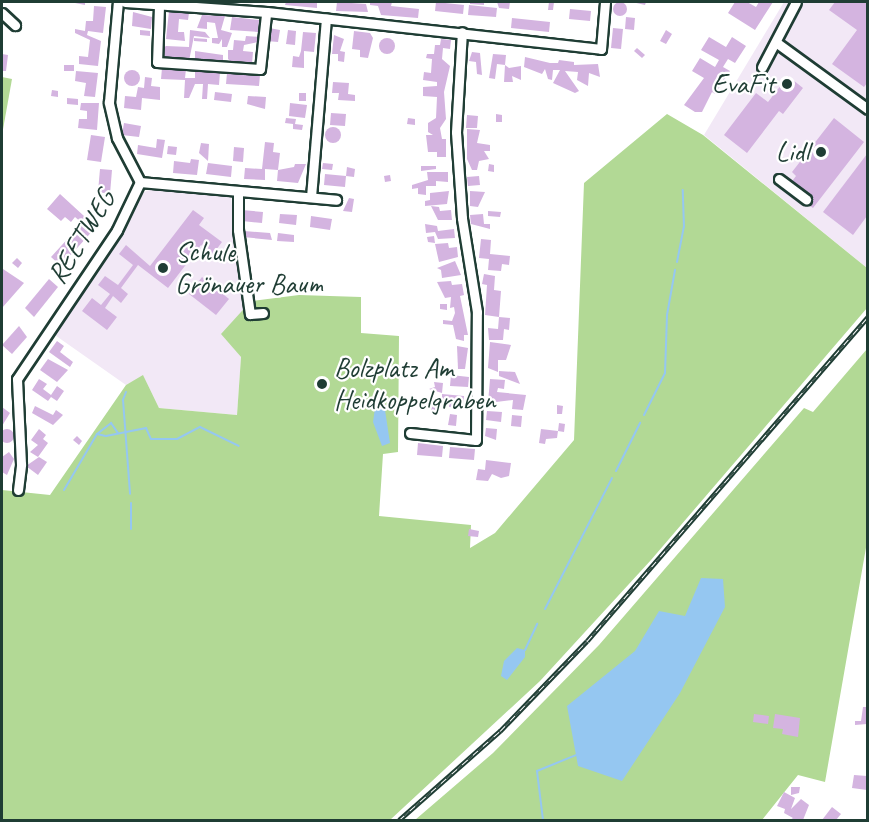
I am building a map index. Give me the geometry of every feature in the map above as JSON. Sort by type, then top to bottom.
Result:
[{"type":"street","name":"REETWEG","points":[[18,490],[21,464],[17,379],[117,230],[140,183],[117,138],[109,102],[118,2]]},
{"type":"street","points":[[125,2],[462,32],[601,49],[605,2]]},
{"type":"street","points":[[159,6],[157,62],[260,69],[268,2]]},
{"type":"street","points":[[762,67],[777,43],[776,34],[796,2]]},
{"type":"street","points":[[2,13],[15,25]]},
{"type":"street","points":[[311,197],[326,19]]},
{"type":"street","points":[[410,433],[476,440],[477,312],[462,219],[456,132],[462,32]]},
{"type":"street","points":[[777,43],[867,109]]},
{"type":"street","points":[[780,179],[806,199]]},
{"type":"street","points":[[140,183],[336,200]]},
{"type":"street","points":[[238,192],[238,230],[250,314],[262,313]]},
{"type":"shaded area","points":[[784,2],[867,2],[867,268],[704,135]]},
{"type":"shaded area","points":[[152,189],[231,197],[244,310],[222,334],[241,357],[237,415],[159,408],[143,376],[126,385],[52,333],[123,230],[139,194]]},
{"type":"green space","points":[[2,77],[12,79],[2,135]]},
{"type":"green space","points":[[667,114],[703,135],[867,268],[867,308],[651,560],[540,681],[390,820],[2,820],[2,490],[50,495],[126,385],[143,375],[159,408],[237,415],[241,357],[221,334],[251,301],[299,295],[361,297],[361,333],[399,336],[398,452],[383,454],[379,516],[471,525],[470,548],[495,533],[574,440],[584,183]]},
{"type":"green space","points":[[867,349],[867,542],[825,782],[798,775],[762,820],[415,820],[493,753],[599,645],[804,408],[813,412]]},
{"type":"water","points":[[381,406],[385,410],[390,443],[382,446],[373,422],[375,408]]},
{"type":"water","points":[[701,578],[723,579],[725,607],[680,693],[622,781],[578,766],[567,706],[635,651],[659,611],[685,616]]},
{"type":"water","points":[[517,648],[525,650],[525,657],[507,680],[501,676],[504,661]]},
{"type":"building","points":[[286,2],[317,2],[317,8],[285,5]]},
{"type":"building","points":[[337,2],[366,4],[368,12],[336,11]]},
{"type":"building","points":[[370,2],[392,2],[391,6],[419,9],[418,18],[381,15],[378,6],[370,5]]},
{"type":"building","points":[[436,2],[464,5],[463,14],[435,11]]},
{"type":"building","points":[[470,2],[484,2],[484,5],[470,4]]},
{"type":"building","points":[[497,2],[510,2],[509,9],[499,8]]},
{"type":"building","points":[[549,2],[554,2],[553,10],[548,10]]},
{"type":"building","points":[[620,2],[625,4],[627,9],[625,14],[620,16],[615,14],[613,9],[615,4]]},
{"type":"building","points":[[735,2],[747,2],[756,7],[759,2],[773,2],[755,30],[728,13]]},
{"type":"building","points":[[835,2],[867,2],[867,83],[864,87],[832,64],[857,30],[829,10]]},
{"type":"building","points":[[469,5],[497,8],[496,17],[468,15]]},
{"type":"building","points":[[94,6],[106,7],[103,33],[88,31],[87,35],[101,41],[98,66],[79,64],[79,56],[88,57],[90,40],[75,33],[75,29],[85,31],[86,21],[93,21]]},
{"type":"building","points":[[570,9],[591,11],[590,21],[569,19]]},
{"type":"building","points":[[169,11],[189,13],[188,20],[179,19],[178,32],[184,32],[185,41],[166,39]]},
{"type":"building","points":[[133,12],[152,17],[151,29],[132,26]]},
{"type":"building","points":[[202,15],[225,16],[221,30],[232,33],[227,47],[222,47],[222,39],[219,44],[212,43],[212,38],[218,38],[215,23],[207,22],[207,29],[197,28]]},
{"type":"building","points":[[232,17],[259,20],[258,32],[230,30]]},
{"type":"building","points":[[626,17],[635,18],[634,30],[625,29]]},
{"type":"building","points":[[512,18],[550,22],[549,32],[511,28]]},
{"type":"building","points":[[269,28],[280,30],[278,42],[267,41]]},
{"type":"building","points":[[613,28],[623,29],[621,49],[611,48]]},
{"type":"building","points":[[140,30],[150,31],[150,36],[140,35]]},
{"type":"building","points":[[190,30],[205,32],[210,38],[194,36],[189,61],[162,59],[162,49],[166,46],[189,47]]},
{"type":"building","points":[[288,30],[296,31],[295,45],[286,44]]},
{"type":"building","points":[[666,30],[672,34],[666,44],[660,41]]},
{"type":"building","points":[[354,31],[370,33],[373,38],[368,58],[360,57],[360,50],[352,49]]},
{"type":"building","points":[[303,32],[316,33],[314,52],[304,51],[304,68],[292,67],[293,56],[299,57],[301,51]]},
{"type":"building","points":[[334,35],[344,39],[340,51],[345,52],[344,62],[338,61],[338,54],[332,54]]},
{"type":"building","points":[[246,36],[259,37],[258,42],[244,45],[243,51],[253,52],[252,64],[232,63],[228,59],[228,50],[233,50],[234,40],[245,41]]},
{"type":"building","points":[[709,37],[726,47],[732,37],[746,46],[735,63],[728,59],[723,67],[730,71],[715,94],[712,92],[702,112],[695,112],[684,105],[704,78],[692,71],[700,58],[715,67],[719,60],[701,50]]},
{"type":"building","points":[[194,38],[207,39],[207,42],[194,41]]},
{"type":"building","points":[[384,38],[390,38],[395,46],[393,52],[384,54],[379,49],[379,43]]},
{"type":"building","points":[[441,39],[451,40],[450,49],[443,48],[442,59],[450,66],[444,92],[446,119],[440,128],[442,139],[446,139],[446,157],[437,157],[437,152],[428,152],[426,135],[433,135],[428,132],[428,123],[436,118],[437,97],[423,96],[423,87],[437,86],[437,82],[423,80],[424,72],[431,73],[432,59],[426,58],[427,54],[434,54],[435,45],[440,45]]},
{"type":"building","points":[[637,48],[645,55],[642,58],[634,51]]},
{"type":"building","points":[[195,51],[223,55],[223,62],[195,61]]},
{"type":"building","points":[[472,52],[480,53],[482,75],[477,74],[476,62],[469,61]]},
{"type":"building","points":[[2,54],[8,55],[6,71],[2,71]]},
{"type":"building","points":[[493,54],[506,55],[505,65],[497,64],[495,79],[489,78]]},
{"type":"building","points":[[525,57],[550,63],[558,63],[559,60],[574,62],[574,65],[598,64],[600,77],[589,73],[588,86],[577,80],[578,72],[565,71],[579,91],[575,93],[553,83],[560,70],[553,70],[552,80],[548,79],[545,69],[542,74],[524,67]]},
{"type":"building","points":[[64,65],[74,65],[74,71],[64,71]]},
{"type":"building","points":[[505,65],[509,68],[521,66],[521,80],[512,76],[513,82],[504,82]]},
{"type":"building","points":[[162,68],[186,69],[185,78],[195,78],[195,71],[220,72],[219,85],[208,84],[207,99],[202,99],[203,84],[195,84],[189,98],[184,98],[185,80],[161,79]]},
{"type":"building","points":[[132,70],[140,78],[132,86],[124,78]]},
{"type":"building","points":[[76,71],[98,73],[95,97],[84,96],[86,83],[75,81]]},
{"type":"building","points":[[227,73],[260,75],[259,86],[226,84]]},
{"type":"building","points":[[788,76],[803,88],[783,114],[779,111],[747,153],[724,135],[756,93],[768,102]]},
{"type":"building","points":[[145,77],[152,78],[151,86],[160,87],[160,100],[142,98],[141,110],[124,108],[125,96],[136,97],[138,87],[144,88]]},
{"type":"building","points":[[333,82],[349,83],[348,94],[355,95],[355,101],[338,100],[339,93],[332,93]]},
{"type":"building","points":[[52,90],[58,91],[58,97],[51,96]]},
{"type":"building","points":[[215,92],[232,94],[231,102],[214,100]]},
{"type":"building","points":[[299,93],[306,93],[306,101],[299,101]]},
{"type":"building","points":[[248,96],[266,97],[265,109],[247,104]]},
{"type":"building","points":[[67,98],[78,99],[78,105],[67,104]]},
{"type":"building","points":[[81,103],[99,103],[97,130],[78,128],[79,119],[87,119],[87,111],[80,110]]},
{"type":"building","points":[[290,103],[307,105],[305,118],[289,116]]},
{"type":"building","points":[[331,113],[346,114],[345,126],[330,125]]},
{"type":"building","points":[[496,114],[502,115],[502,122],[496,122]]},
{"type":"building","points":[[467,115],[478,116],[477,128],[466,128]]},
{"type":"building","points":[[286,118],[296,119],[295,124],[303,125],[302,130],[293,129],[293,124],[285,123]]},
{"type":"building","points":[[408,118],[415,119],[415,125],[407,124]]},
{"type":"building","points":[[834,118],[864,142],[813,208],[806,203],[810,199],[790,184],[796,176],[792,172]]},
{"type":"building","points":[[124,123],[141,126],[139,137],[122,135]]},
{"type":"building","points":[[333,127],[339,129],[341,135],[339,141],[333,143],[327,141],[325,135],[327,129]]},
{"type":"building","points":[[467,129],[480,130],[477,143],[490,145],[490,151],[484,151],[489,159],[479,161],[477,170],[472,170],[467,159]]},
{"type":"building","points":[[91,135],[105,137],[101,162],[87,160]]},
{"type":"building","points":[[157,139],[165,140],[162,158],[137,154],[138,145],[156,148]]},
{"type":"building","points":[[265,142],[274,143],[273,152],[280,153],[278,170],[265,169],[265,180],[244,179],[245,168],[262,169]]},
{"type":"building","points":[[201,143],[209,144],[208,161],[199,153]]},
{"type":"building","points":[[168,146],[177,147],[176,155],[167,154]]},
{"type":"building","points":[[234,147],[244,148],[243,162],[233,161]]},
{"type":"building","points":[[867,154],[867,216],[853,235],[823,212]]},
{"type":"building","points":[[191,159],[199,160],[197,175],[173,173],[174,161],[190,163]]},
{"type":"building","points":[[208,163],[232,166],[231,177],[206,174]]},
{"type":"building","points":[[323,163],[333,164],[332,170],[322,169]]},
{"type":"building","points":[[295,164],[306,164],[298,183],[277,181],[278,170],[294,167]]},
{"type":"building","points":[[489,164],[494,165],[494,172],[488,171]]},
{"type":"building","points":[[421,166],[436,166],[436,169],[421,171]]},
{"type":"building","points":[[347,167],[355,169],[354,177],[346,176]]},
{"type":"building","points":[[100,169],[112,170],[110,194],[98,192]]},
{"type":"building","points":[[427,172],[448,172],[448,182],[436,181],[436,186],[426,186],[426,195],[418,194],[418,188],[412,189],[412,185],[428,180]]},
{"type":"building","points":[[325,174],[346,176],[345,187],[324,185]]},
{"type":"building","points":[[390,175],[391,181],[385,182],[384,176]]},
{"type":"building","points":[[479,176],[480,185],[468,186],[467,177]]},
{"type":"building","points":[[449,191],[447,204],[425,206],[425,201],[430,200],[430,193]]},
{"type":"building","points":[[470,191],[485,192],[478,207],[470,206]]},
{"type":"building","points":[[60,194],[96,227],[61,266],[51,257],[82,223],[75,217],[71,222],[65,217],[61,221],[47,209]]},
{"type":"building","points":[[349,198],[354,199],[352,212],[343,211]]},
{"type":"building","points":[[431,206],[439,207],[440,211],[451,210],[452,220],[438,220]]},
{"type":"building","name":"Schule Grönauer Baum","points":[[193,210],[204,218],[199,225],[222,242],[213,254],[201,245],[168,288],[138,265],[121,288],[128,294],[121,303],[113,296],[105,308],[117,317],[107,330],[82,311],[92,298],[101,305],[110,294],[98,285],[105,276],[118,285],[133,265],[119,254],[126,245],[150,266]]},
{"type":"building","points":[[242,210],[263,212],[262,223],[242,221]]},
{"type":"building","points":[[488,211],[501,212],[500,217],[488,216]]},
{"type":"building","points":[[280,214],[297,215],[296,225],[279,223]]},
{"type":"building","points":[[483,214],[484,224],[490,224],[490,229],[471,224],[470,215]]},
{"type":"building","points":[[311,216],[332,219],[330,230],[310,227]]},
{"type":"building","points":[[425,224],[437,226],[438,231],[454,229],[455,238],[438,239],[435,232],[426,233]]},
{"type":"building","points":[[244,231],[270,233],[272,240],[243,237]]},
{"type":"building","points":[[278,233],[294,235],[294,242],[277,241]]},
{"type":"building","points":[[434,236],[435,243],[428,242],[427,237]]},
{"type":"building","points":[[481,239],[491,240],[490,254],[510,256],[509,265],[502,264],[501,271],[488,270],[489,259],[479,258]]},
{"type":"building","points":[[448,243],[449,248],[457,247],[458,257],[439,262],[435,244]]},
{"type":"building","points":[[17,258],[22,263],[18,268],[12,263]]},
{"type":"building","points":[[455,261],[461,275],[442,278],[441,270],[437,268]]},
{"type":"building","points":[[2,270],[24,283],[2,308]]},
{"type":"building","points":[[484,274],[495,276],[494,290],[501,291],[499,317],[485,315],[487,285],[482,284]]},
{"type":"building","points":[[202,277],[229,299],[216,315],[189,294]]},
{"type":"building","points":[[49,279],[58,287],[34,317],[25,308]]},
{"type":"building","points":[[451,281],[452,285],[462,284],[464,295],[460,296],[468,335],[464,335],[464,341],[456,339],[453,325],[443,324],[443,320],[452,321],[455,313],[454,307],[450,308],[451,297],[445,298],[437,282]]},
{"type":"building","points":[[440,304],[447,304],[447,310],[440,309]]},
{"type":"building","points":[[499,317],[510,318],[509,330],[504,329],[503,340],[489,340],[488,328],[498,329]]},
{"type":"building","points":[[19,326],[27,337],[12,354],[2,345]]},
{"type":"building","points":[[57,341],[64,346],[60,352],[73,362],[70,367],[49,352]]},
{"type":"building","points":[[490,342],[511,345],[506,360],[498,360],[498,372],[488,368]]},
{"type":"building","points":[[457,346],[468,348],[465,369],[458,369]]},
{"type":"building","points":[[48,359],[68,370],[57,382],[40,370]]},
{"type":"building","points":[[499,371],[515,372],[520,384],[499,376]]},
{"type":"building","points":[[451,375],[469,377],[468,387],[450,386]]},
{"type":"building","points":[[39,379],[47,384],[43,389],[51,395],[57,386],[64,391],[57,401],[51,397],[48,401],[32,390]]},
{"type":"building","points":[[490,379],[505,380],[504,389],[498,388],[497,392],[526,395],[523,410],[512,409],[513,400],[488,403]]},
{"type":"building","points":[[434,382],[443,383],[442,393],[429,389],[435,387]]},
{"type":"building","points":[[442,394],[464,396],[463,408],[449,407],[449,400],[442,399]]},
{"type":"building","points":[[431,400],[439,400],[439,410],[431,410]]},
{"type":"building","points":[[557,405],[563,406],[562,414],[557,414]]},
{"type":"building","points":[[35,406],[53,415],[56,410],[63,415],[53,425],[32,413]]},
{"type":"building","points":[[2,407],[10,413],[2,426]]},
{"type":"building","points":[[487,411],[502,412],[501,422],[486,420]]},
{"type":"building","points":[[450,414],[457,415],[456,426],[448,425]]},
{"type":"building","points":[[512,415],[522,416],[521,427],[511,426]]},
{"type":"building","points":[[559,423],[565,424],[564,432],[558,431]]},
{"type":"building","points":[[486,428],[497,429],[496,440],[485,436]]},
{"type":"building","points":[[7,429],[12,431],[14,436],[12,441],[7,443],[2,441],[0,436],[2,431]]},
{"type":"building","points":[[39,429],[46,435],[43,439],[48,443],[38,457],[30,452],[38,445],[31,440]]},
{"type":"building","points":[[541,429],[558,431],[557,438],[546,439],[545,444],[539,443]]},
{"type":"building","points":[[77,436],[82,441],[79,445],[73,440]]},
{"type":"building","points":[[418,443],[443,446],[442,457],[417,455]]},
{"type":"building","points":[[450,447],[475,449],[474,460],[449,458]]},
{"type":"building","points":[[9,452],[14,459],[7,475],[2,472],[2,457]]},
{"type":"building","points":[[39,457],[47,462],[38,475],[26,466]]},
{"type":"building","points":[[486,460],[511,463],[509,476],[501,478],[492,474],[488,481],[476,480],[478,469],[485,470]]},
{"type":"building","points":[[469,529],[479,531],[478,537],[468,536]]},
{"type":"building","points":[[863,707],[867,707],[867,724],[855,725],[855,721],[861,721]]},
{"type":"building","points":[[754,714],[769,716],[768,724],[753,722]]},
{"type":"building","points":[[775,714],[800,718],[798,737],[782,734],[783,729],[773,728]]},
{"type":"building","points":[[854,775],[867,776],[867,790],[852,788]]},
{"type":"building","points":[[791,787],[800,787],[799,793],[791,795]]},
{"type":"building","points":[[784,792],[795,798],[791,809],[801,799],[809,805],[803,820],[790,820],[793,818],[784,813],[785,809],[777,806]]},
{"type":"building","points":[[832,807],[841,814],[836,820],[822,820]]},
{"type":"waterway","points":[[677,262],[684,227],[683,190]]},
{"type":"waterway","points":[[644,415],[665,373],[667,315],[675,270]]},
{"type":"waterway","points":[[126,392],[123,400],[130,494]]},
{"type":"waterway","points":[[64,490],[97,434],[111,423],[118,433]]},
{"type":"waterway","points":[[616,471],[640,423]]},
{"type":"waterway","points":[[97,434],[106,436],[146,428],[151,439],[177,439],[200,427],[239,446]]},
{"type":"waterway","points":[[545,609],[612,478]]},
{"type":"waterway","points":[[131,503],[131,529]]},
{"type":"waterway","points":[[525,650],[537,624]]},
{"type":"waterway","points":[[543,820],[537,771],[576,755]]},
{"type":"railway","points":[[399,820],[500,731],[587,641],[868,317]]},
{"type":"place","name":"EvaFit","points":[[787,84]]},
{"type":"place","name":"Lidl","points":[[821,152]]},
{"type":"place","name":"Schule Grönauer Baum","points":[[163,268]]},
{"type":"place","name":"Bolzplatz Am Heidkoppelgraben","points":[[322,384]]}]
